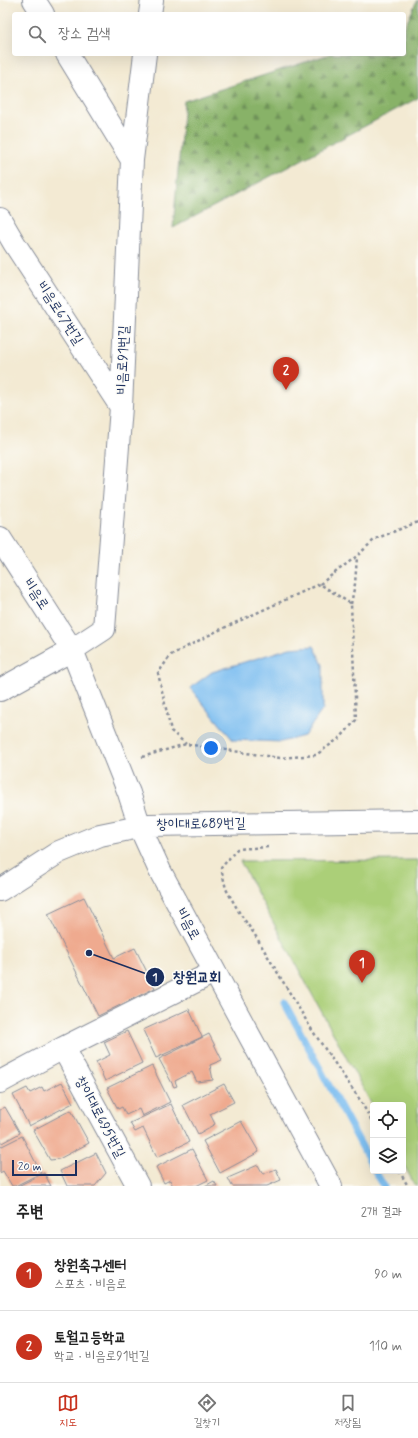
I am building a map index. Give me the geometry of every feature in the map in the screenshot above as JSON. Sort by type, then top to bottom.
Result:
[{"type":"street","points":[[34,0],[42,12]]},
{"type":"street","points":[[150,12],[152,0]]},
{"type":"street","points":[[68,56],[132,160]]},
{"type":"street","name":"비음로91번길","points":[[72,650],[104,629],[121,407],[132,160],[145,56]]},
{"type":"street","name":"비음로67번길","points":[[0,219],[7,248],[121,407]]},
{"type":"street","name":"비음로","points":[[0,538],[72,650],[129,793],[140,826],[160,871],[331,1186]]},
{"type":"street","points":[[0,690],[72,650]]},
{"type":"street","name":"창이대로689번길","points":[[0,890],[59,852],[100,835],[140,826],[418,821]]},
{"type":"street","points":[[0,1082],[63,1048],[214,972]]},
{"type":"street","name":"창이대로695번길","points":[[63,1048],[138,1186]]},
{"type":"path","points":[[186,744],[171,731],[158,673],[171,655],[217,631],[320,584],[357,556],[375,539],[418,522]]},
{"type":"path","points":[[142,757],[186,744],[280,758],[316,755],[341,738],[356,720],[351,604],[355,584],[357,556]]},
{"type":"path","points":[[320,584],[351,604]]},
{"type":"path","points":[[268,847],[237,849],[221,868],[226,889],[239,912],[286,984],[312,1030],[360,1100],[370,1118]]},
{"type":"path","points":[[401,1174],[408,1186]]},
{"type":"green space","points":[[418,0],[418,98],[173,228],[184,101],[324,56],[406,56],[406,25]]},
{"type":"green space","points":[[418,860],[418,1186],[415,1186],[406,1169],[406,1102],[370,1102],[240,861]]},
{"type":"water","points":[[314,646],[323,665],[323,709],[304,736],[281,742],[233,740],[190,688],[212,672],[290,648]]},
{"type":"building","points":[[84,897],[114,958],[135,948],[155,988],[98,1016],[48,914]]},
{"type":"building","points":[[189,1009],[202,1037],[156,1058],[143,1030]]},
{"type":"building","points":[[127,1031],[142,1063],[105,1081],[96,1062],[110,1055],[104,1042]]},
{"type":"building","points":[[209,1034],[222,1060],[210,1065],[213,1080],[197,1082],[192,1072],[175,1081],[177,1086],[174,1087],[159,1059]]},
{"type":"building","points":[[152,1066],[170,1102],[142,1116],[139,1109],[126,1115],[122,1107],[118,1109],[107,1088]]},
{"type":"building","points":[[62,1082],[73,1103],[29,1126],[13,1095],[27,1088],[30,1093],[42,1087],[44,1091]]},
{"type":"building","points":[[224,1084],[234,1102],[210,1114],[215,1124],[198,1134],[183,1105]]},
{"type":"building","points":[[171,1104],[189,1142],[157,1157],[143,1128],[135,1132],[130,1123]]},
{"type":"building","points":[[5,1107],[20,1133],[0,1144],[0,1110]]},
{"type":"building","points":[[71,1110],[89,1143],[59,1159],[50,1160],[33,1130]]},
{"type":"building","points":[[241,1121],[259,1152],[220,1173],[203,1141]]},
{"type":"building","points":[[22,1136],[41,1173],[15,1186],[12,1186],[3,1171],[0,1173],[0,1147]]},
{"type":"building","points":[[192,1149],[208,1180],[196,1186],[173,1186],[170,1180],[164,1183],[156,1167]]},
{"type":"building","points":[[96,1153],[106,1173],[95,1186],[67,1186],[60,1171]]},
{"type":"building","points":[[258,1165],[263,1174],[276,1169],[281,1180],[267,1186],[232,1186],[228,1178]]},
{"type":"building","points":[[44,1173],[51,1186],[18,1186]]},
{"type":"building","points":[[214,1181],[217,1186],[205,1186]]},
{"type":"waterway","points":[[284,1002],[370,1161]]},
{"type":"waterway","points":[[377,1174],[384,1186]]},
{"type":"place","name":"토월고등학교","points":[[286,390]]},
{"type":"place","name":"창원교회","points":[[89,953]]},
{"type":"place","name":"창원축구센터","points":[[362,983]]}]
